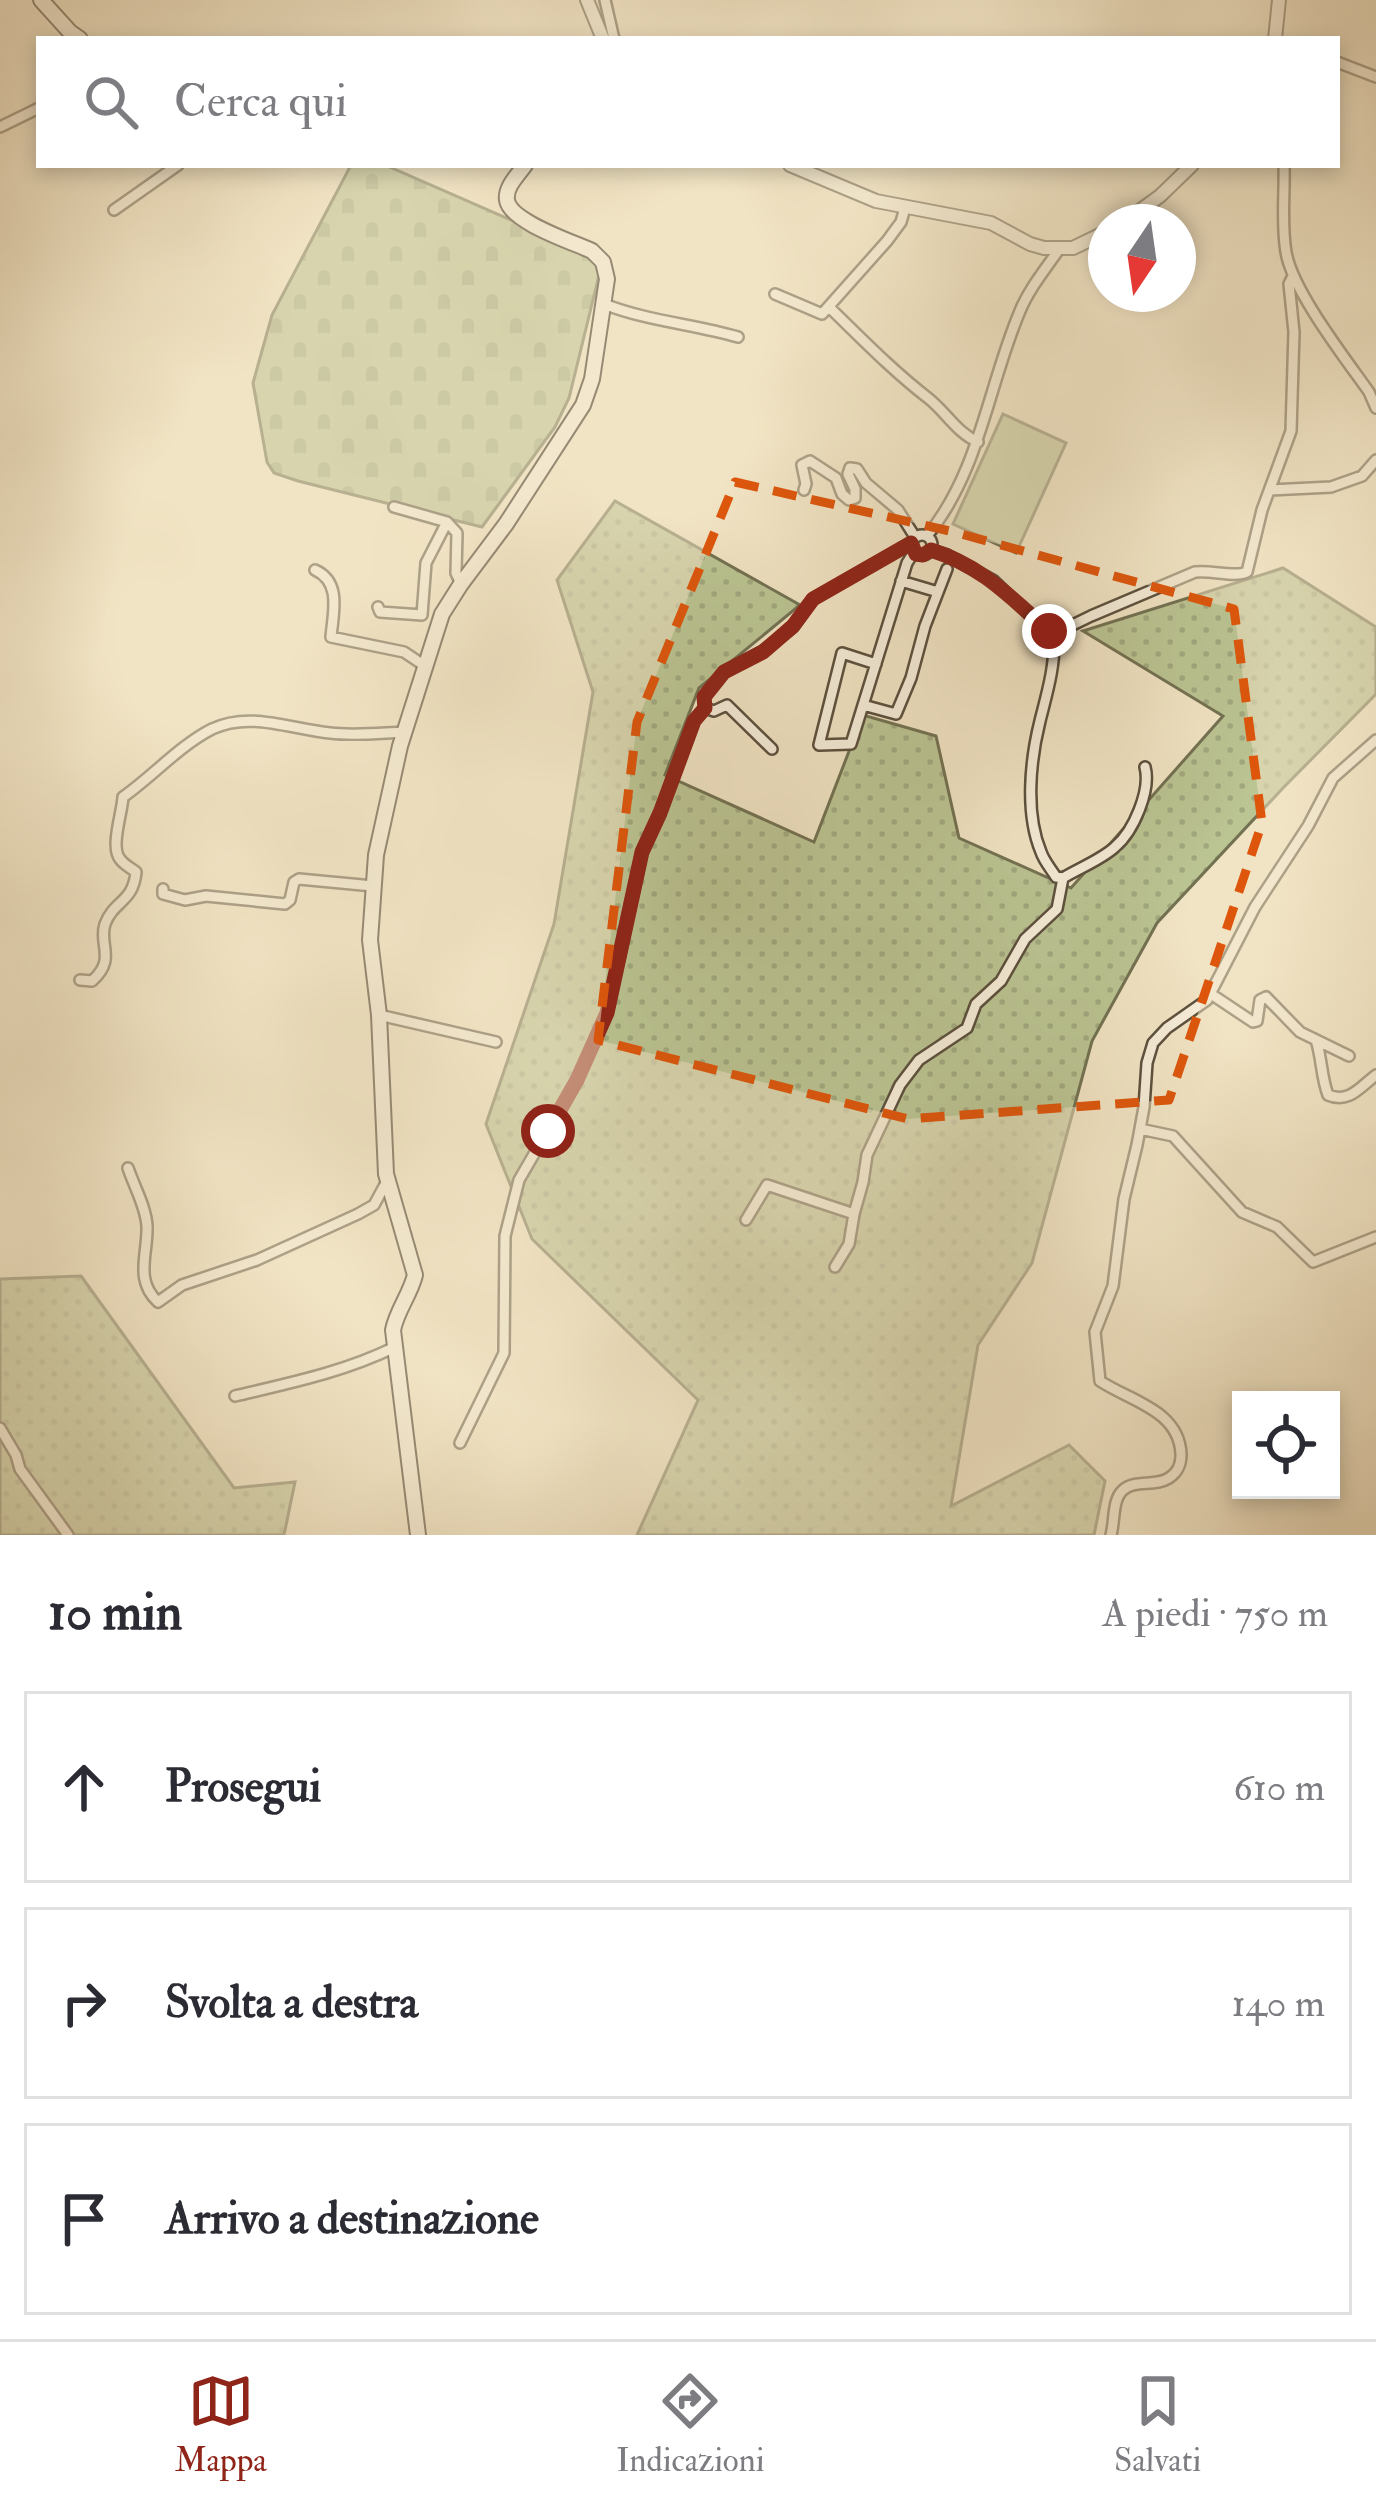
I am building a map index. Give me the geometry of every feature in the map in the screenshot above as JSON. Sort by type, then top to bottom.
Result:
[{"type":"main road","points":[[41,0],[76,36]]},
{"type":"main road","points":[[418,1535],[394,1323],[415,1275],[387,1181],[383,1148],[379,1015],[371,956],[373,886],[404,732],[442,614],[577,418],[592,380],[607,272],[592,251],[515,213],[507,196],[523,168]]},
{"type":"street","points":[[587,0],[601,36]]},
{"type":"street","points":[[605,0],[613,36]]},
{"type":"street","points":[[1278,36],[1280,0]]},
{"type":"street","points":[[1340,63],[1376,77]]},
{"type":"street","points":[[0,127],[36,109]]},
{"type":"street","points":[[114,210],[174,168]]},
{"type":"street","points":[[797,168],[859,195],[991,224],[1030,244],[1073,248],[1088,241]]},
{"type":"street","points":[[1149,204],[1189,168]]},
{"type":"street","points":[[1284,168],[1283,224],[1293,276],[1376,409]]},
{"type":"street","points":[[775,294],[822,314],[887,241],[905,208]]},
{"type":"street","points":[[876,664],[842,653],[819,745],[851,744],[917,542],[950,502],[978,442],[1021,308],[1060,248]]},
{"type":"street","points":[[1052,635],[1195,572],[1239,576],[1247,572],[1256,530],[1291,431],[1294,332],[1289,284],[1293,276]]},
{"type":"street","points":[[604,304],[631,315],[738,337]]},
{"type":"street","points":[[830,308],[910,387],[978,442]]},
{"type":"street","points":[[1270,490],[1330,487],[1362,476],[1376,460]]},
{"type":"street","points":[[460,1443],[504,1353],[506,1236],[519,1180],[577,1080],[607,1013],[642,852],[694,721],[705,708],[704,697],[724,672],[763,652],[793,626],[813,599],[917,542],[932,544],[931,550],[923,555],[917,542],[898,510],[857,469],[850,468],[848,473],[855,498],[849,500],[836,478],[810,461],[802,465],[804,490]]},
{"type":"street","points":[[394,507],[447,522],[457,533],[460,584]]},
{"type":"street","points":[[378,607],[380,612],[422,615],[426,562],[447,522]]},
{"type":"street","points":[[931,550],[994,580],[1052,635],[1055,657],[1034,749],[1032,791],[1041,853],[1055,877],[1063,878],[1124,837],[1144,800],[1149,781],[1144,766]]},
{"type":"street","points":[[315,569],[326,575],[333,589],[331,637],[404,652],[425,666]]},
{"type":"street","points":[[863,705],[896,714],[947,569]]},
{"type":"street","points":[[901,581],[938,592]]},
{"type":"street","points":[[705,708],[714,711],[727,705],[772,749]]},
{"type":"street","points":[[80,980],[92,981],[100,974],[106,951],[105,924],[134,886],[135,871],[118,857],[115,845],[123,797],[164,763],[207,731],[235,722],[260,720],[333,734],[404,732]]},
{"type":"street","points":[[1111,1535],[1120,1493],[1128,1486],[1160,1482],[1172,1476],[1181,1463],[1180,1443],[1171,1425],[1132,1396],[1100,1382],[1095,1354],[1095,1332],[1113,1286],[1153,1043],[1208,1000],[1255,907],[1333,778],[1376,740]]},
{"type":"street","points":[[835,1267],[849,1244],[867,1155],[901,1085],[920,1060],[967,1028],[976,1004],[1001,981],[1025,939],[1057,909],[1063,878]]},
{"type":"street","points":[[163,889],[163,894],[185,900],[206,896],[285,904],[299,880],[373,886]]},
{"type":"street","points":[[1211,994],[1253,1022],[1260,1000],[1266,997],[1300,1032],[1349,1056]]},
{"type":"street","points":[[379,1015],[496,1042]]},
{"type":"street","points":[[1316,1040],[1328,1095],[1350,1097],[1376,1075]]},
{"type":"street","points":[[1140,1129],[1173,1136],[1241,1212],[1277,1227],[1313,1262],[1376,1237]]},
{"type":"street","points":[[128,1168],[147,1222],[142,1273],[151,1297],[158,1302],[182,1285],[257,1260],[358,1214],[374,1204],[387,1181]]},
{"type":"street","points":[[746,1220],[767,1185],[854,1214]]},
{"type":"street","points":[[235,1396],[356,1365],[395,1347]]},
{"type":"street","points":[[0,1428],[20,1469],[68,1535]]},
{"type":"highlighted area","points":[[735,482],[954,532],[1234,609],[1262,823],[1169,1100],[908,1119],[598,1040],[637,722]]},
{"type":"green space","points":[[349,168],[392,168],[589,254],[600,271],[569,398],[555,427],[482,527],[274,473],[267,462],[253,383],[272,315]]},
{"type":"green space","points":[[1003,414],[1066,443],[1016,553],[953,524]]},
{"type":"green space","points":[[615,501],[800,605],[699,688],[665,775],[814,842],[863,715],[936,736],[959,838],[1071,888],[1223,716],[1083,631],[1283,568],[1376,627],[1376,694],[1157,923],[1092,1041],[1032,1263],[978,1345],[951,1506],[1069,1445],[1105,1481],[1094,1535],[637,1535],[698,1400],[532,1239],[486,1124],[554,924],[593,692],[557,580]]},
{"type":"green space","points":[[81,1276],[234,1488],[295,1482],[284,1535],[0,1535],[0,1279]]},
{"type":"route","points":[[548,1131],[607,1013],[642,852],[694,721],[705,708],[704,697],[724,672],[763,652],[793,626],[813,599],[911,543],[916,554],[931,550],[947,555],[994,580],[1049,631]]}]
